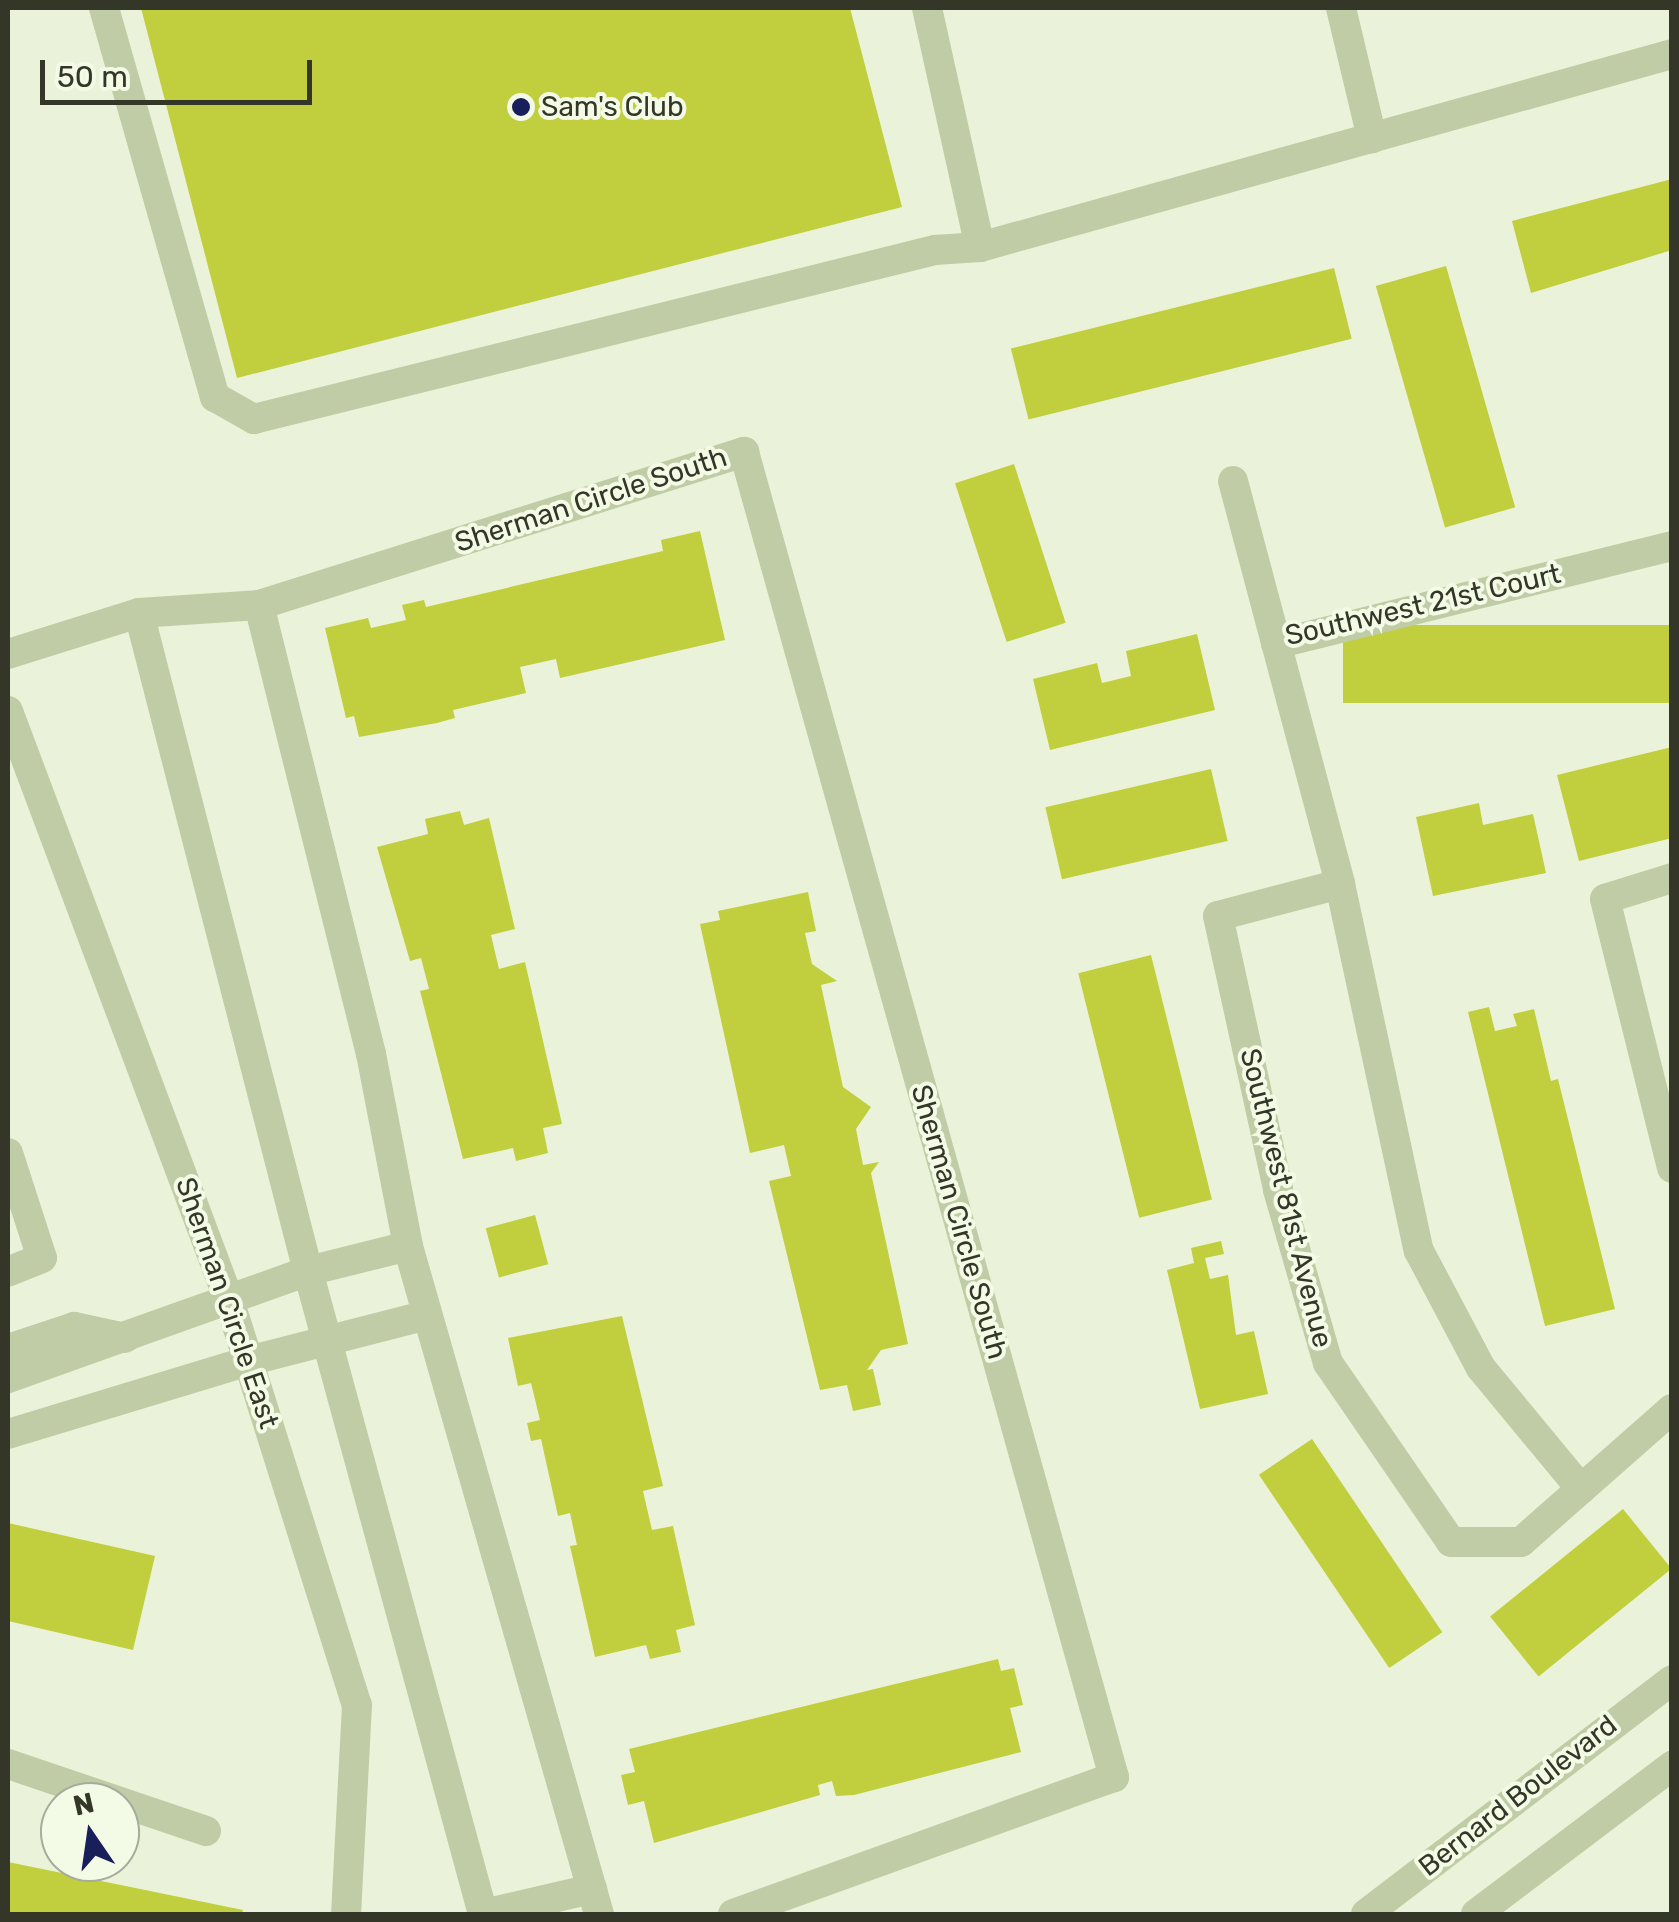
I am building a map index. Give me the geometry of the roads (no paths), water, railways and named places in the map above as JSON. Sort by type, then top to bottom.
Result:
[{"type":"street","points":[[104,8],[216,397],[254,419],[935,250],[980,247],[1672,54]]},
{"type":"street","points":[[927,8],[980,247]]},
{"type":"street","points":[[1342,8],[1372,138]]},
{"type":"street","name":"Sherman Circle South","points":[[259,605],[744,452],[1114,1777],[733,1914]]},
{"type":"street","name":"Southwest 21st Court","points":[[1233,481],[1276,644],[1672,546]]},
{"type":"street","points":[[8,654],[139,612],[259,605],[371,1054],[408,1246],[596,1901],[484,1914],[308,1271],[139,612]]},
{"type":"street","points":[[1276,644],[1340,884],[1419,1251],[1481,1368],[1580,1489]]},
{"type":"street","name":"Sherman Circle East","points":[[8,711],[230,1303],[358,1705],[346,1914]]},
{"type":"street","points":[[1672,878],[1605,899],[1672,1168]]},
{"type":"street","name":"Southwest 81st Avenue","points":[[1340,884],[1218,916],[1278,1190],[1328,1363],[1451,1542],[1521,1542],[1672,1409]]},
{"type":"street","points":[[8,1153],[42,1258],[8,1272]]},
{"type":"street","points":[[38,1425],[12,1367],[125,1338],[230,1303],[308,1271],[408,1246]]},
{"type":"street","points":[[8,1434],[248,1360],[428,1315]]},
{"type":"street","name":"Bernard Boulevard","points":[[1366,1914],[1672,1680]]},
{"type":"street","points":[[8,1764],[206,1831]]},
{"type":"street","points":[[1476,1914],[1672,1766]]},
{"type":"place","name":"Sam's Club","points":[[521,107]]}]
